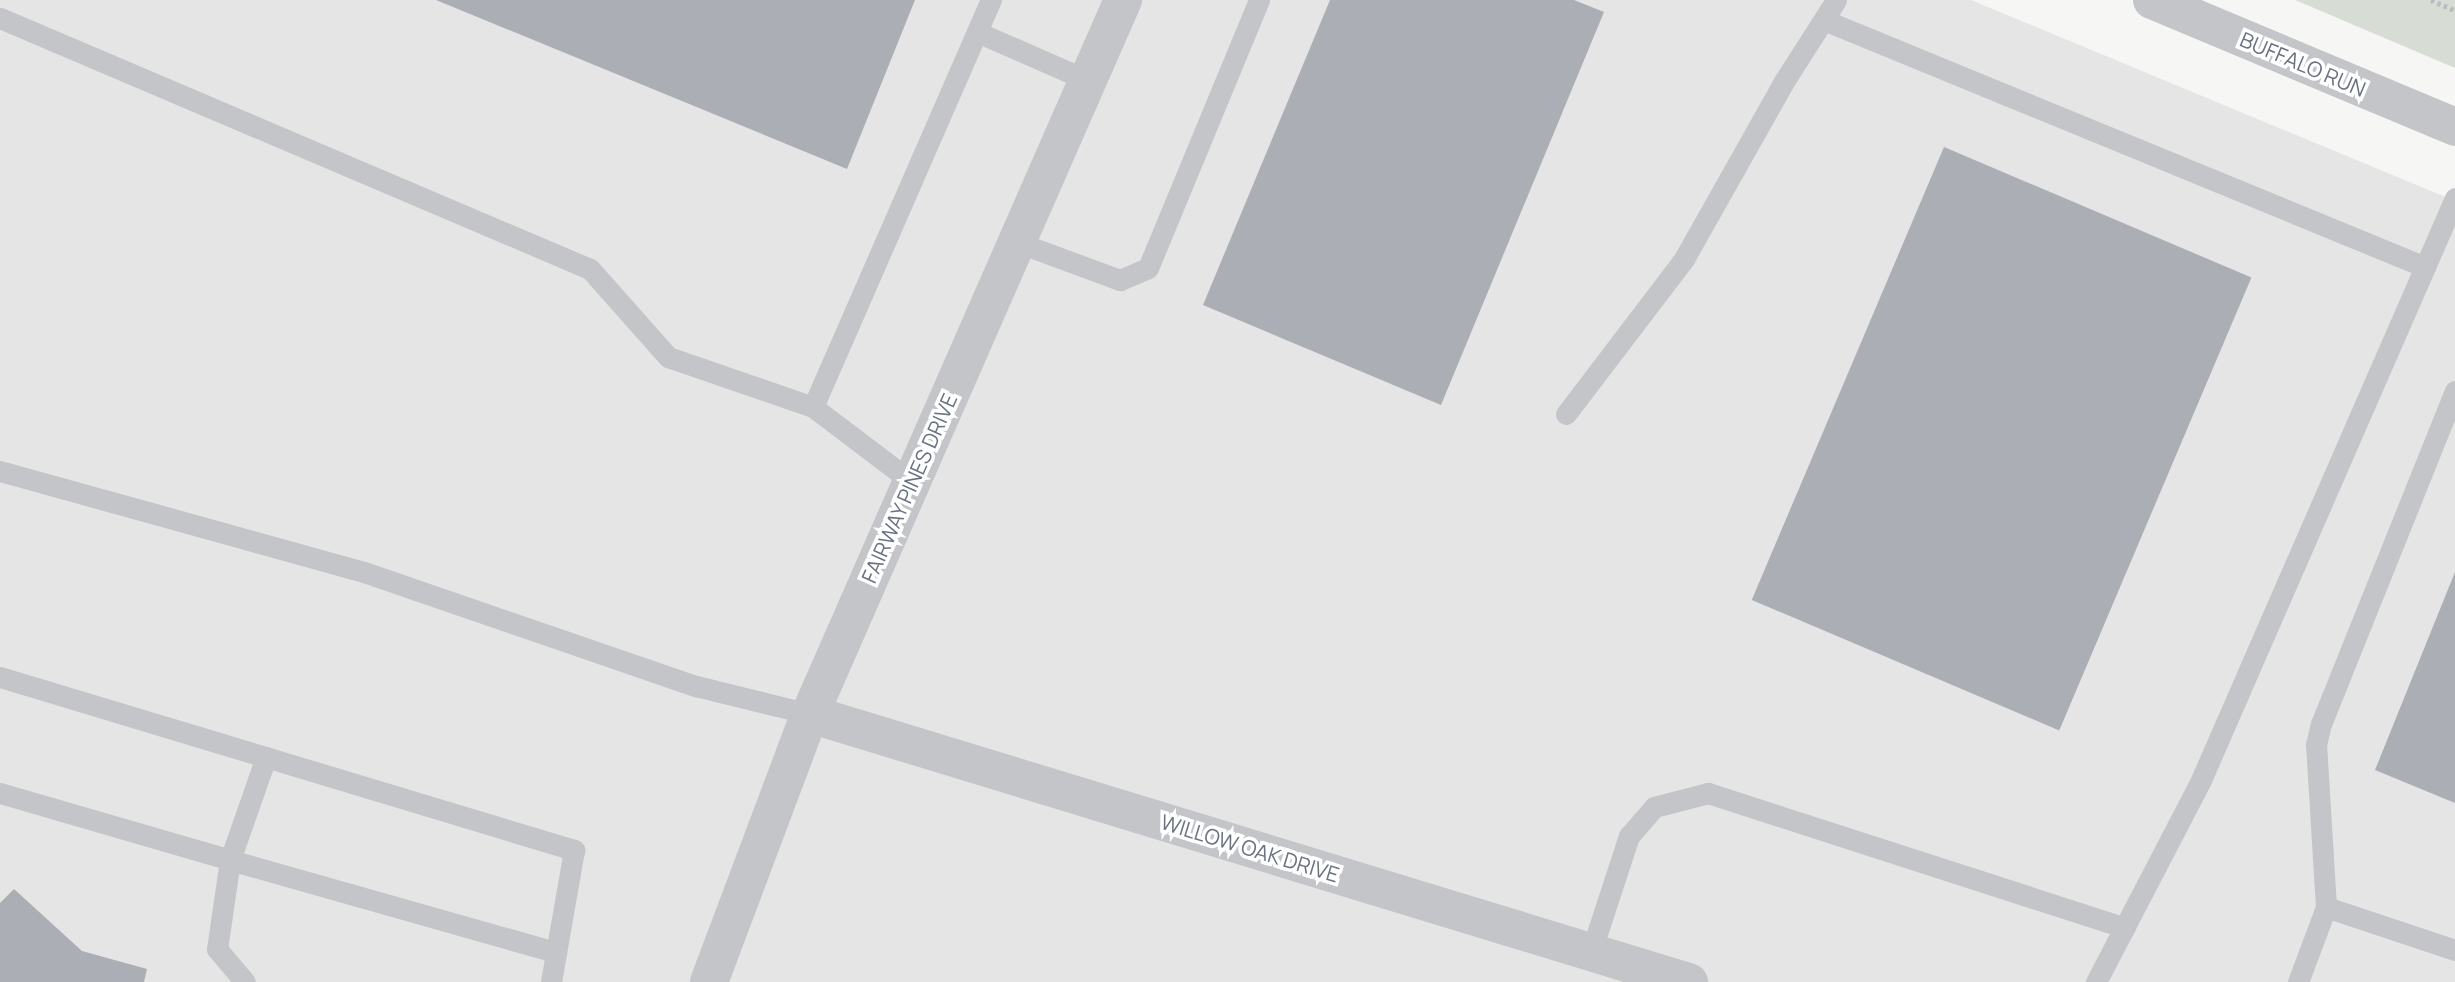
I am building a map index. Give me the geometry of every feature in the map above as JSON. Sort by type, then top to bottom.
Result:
[{"type":"street","name":"FAIRWAY PINES DRIVE","points":[[709,982],[810,714],[1123,0]]},
{"type":"street","name":"BUFFALO RUN","points":[[2152,0],[2455,127]]},
{"type":"street","name":"WILLOW OAK DRIVE","points":[[810,714],[1689,982]]},
{"type":"lane","points":[[813,407],[991,0]]},
{"type":"lane","points":[[1017,242],[1120,280],[1148,268],[1259,0]]},
{"type":"lane","points":[[1566,414],[1684,259],[1836,0]]},
{"type":"lane","points":[[0,18],[590,269],[668,357],[813,407],[912,482]]},
{"type":"lane","points":[[1824,20],[2425,267]]},
{"type":"lane","points":[[977,32],[1087,80]]},
{"type":"lane","points":[[2096,982],[2201,780],[2455,198]]},
{"type":"lane","points":[[2298,982],[2326,907],[2316,745],[2320,724],[2455,391]]},
{"type":"lane","points":[[0,471],[364,572],[695,686],[810,714]]},
{"type":"lane","points":[[0,677],[574,850],[551,982]]},
{"type":"lane","points":[[245,982],[217,949],[230,860],[266,757]]},
{"type":"lane","points":[[0,793],[556,952]]},
{"type":"lane","points":[[1591,952],[1629,836],[1654,807],[1708,793],[2124,928]]},
{"type":"lane","points":[[2326,907],[2455,950]]},
{"type":"path","points":[[2431,0],[2455,10]]},
{"type":"shaded area","points":[[0,0],[1971,0],[2455,201],[2455,982],[0,982]]},
{"type":"shaded area","points":[[2295,0],[2455,0],[2455,68]]},
{"type":"building","points":[[436,0],[915,0],[847,169]]},
{"type":"building","points":[[1330,0],[1574,0],[1604,12],[1441,405],[1203,305]]},
{"type":"building","points":[[1944,147],[2251,278],[2059,730],[1752,600]]},
{"type":"building","points":[[2455,572],[2455,803],[2375,770]]},
{"type":"building","points":[[14,889],[82,951],[147,969],[144,982],[0,982],[0,903]]}]
